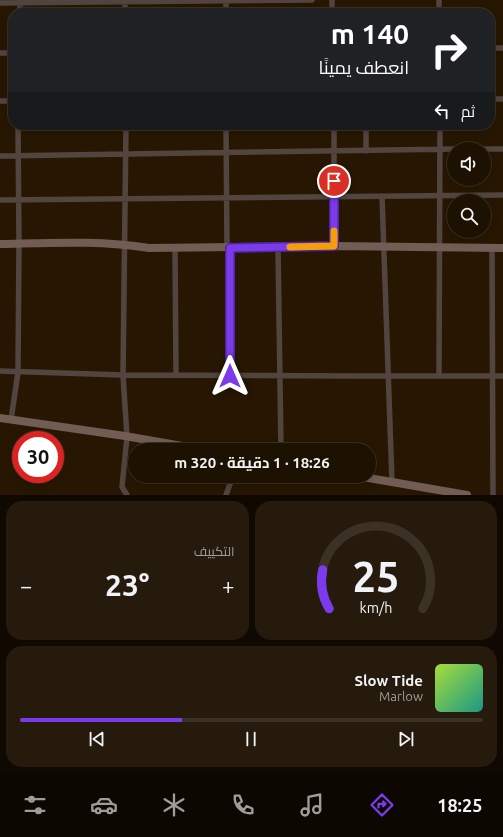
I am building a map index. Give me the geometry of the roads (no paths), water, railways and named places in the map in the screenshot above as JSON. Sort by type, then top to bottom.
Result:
[{"type":"street","points":[[0,3],[20,1],[312,0]]},
{"type":"street","points":[[11,420],[18,370],[18,130]]},
{"type":"street","points":[[126,130],[123,375],[127,437],[122,487],[127,495]]},
{"type":"street","points":[[226,130],[230,376]]},
{"type":"street","points":[[334,130],[334,246]]},
{"type":"street","points":[[366,130],[366,151]]},
{"type":"street","points":[[439,376],[440,130]]},
{"type":"street","points":[[491,149],[503,149]]},
{"type":"street","points":[[0,156],[447,150]]},
{"type":"street","points":[[0,200],[503,195]]},
{"type":"street","points":[[382,196],[392,482]]},
{"type":"street","points":[[0,244],[125,244],[149,248],[334,246],[503,248]]},
{"type":"street","points":[[278,247],[281,443]]},
{"type":"street","points":[[175,248],[176,375]]},
{"type":"street","points":[[492,248],[493,495]]},
{"type":"street","points":[[0,371],[18,370],[123,375],[503,376]]},
{"type":"street","points":[[0,418],[163,443]]},
{"type":"street","points":[[376,479],[429,492],[467,495]]},
{"type":"street","points":[[226,495],[230,483]]}]
